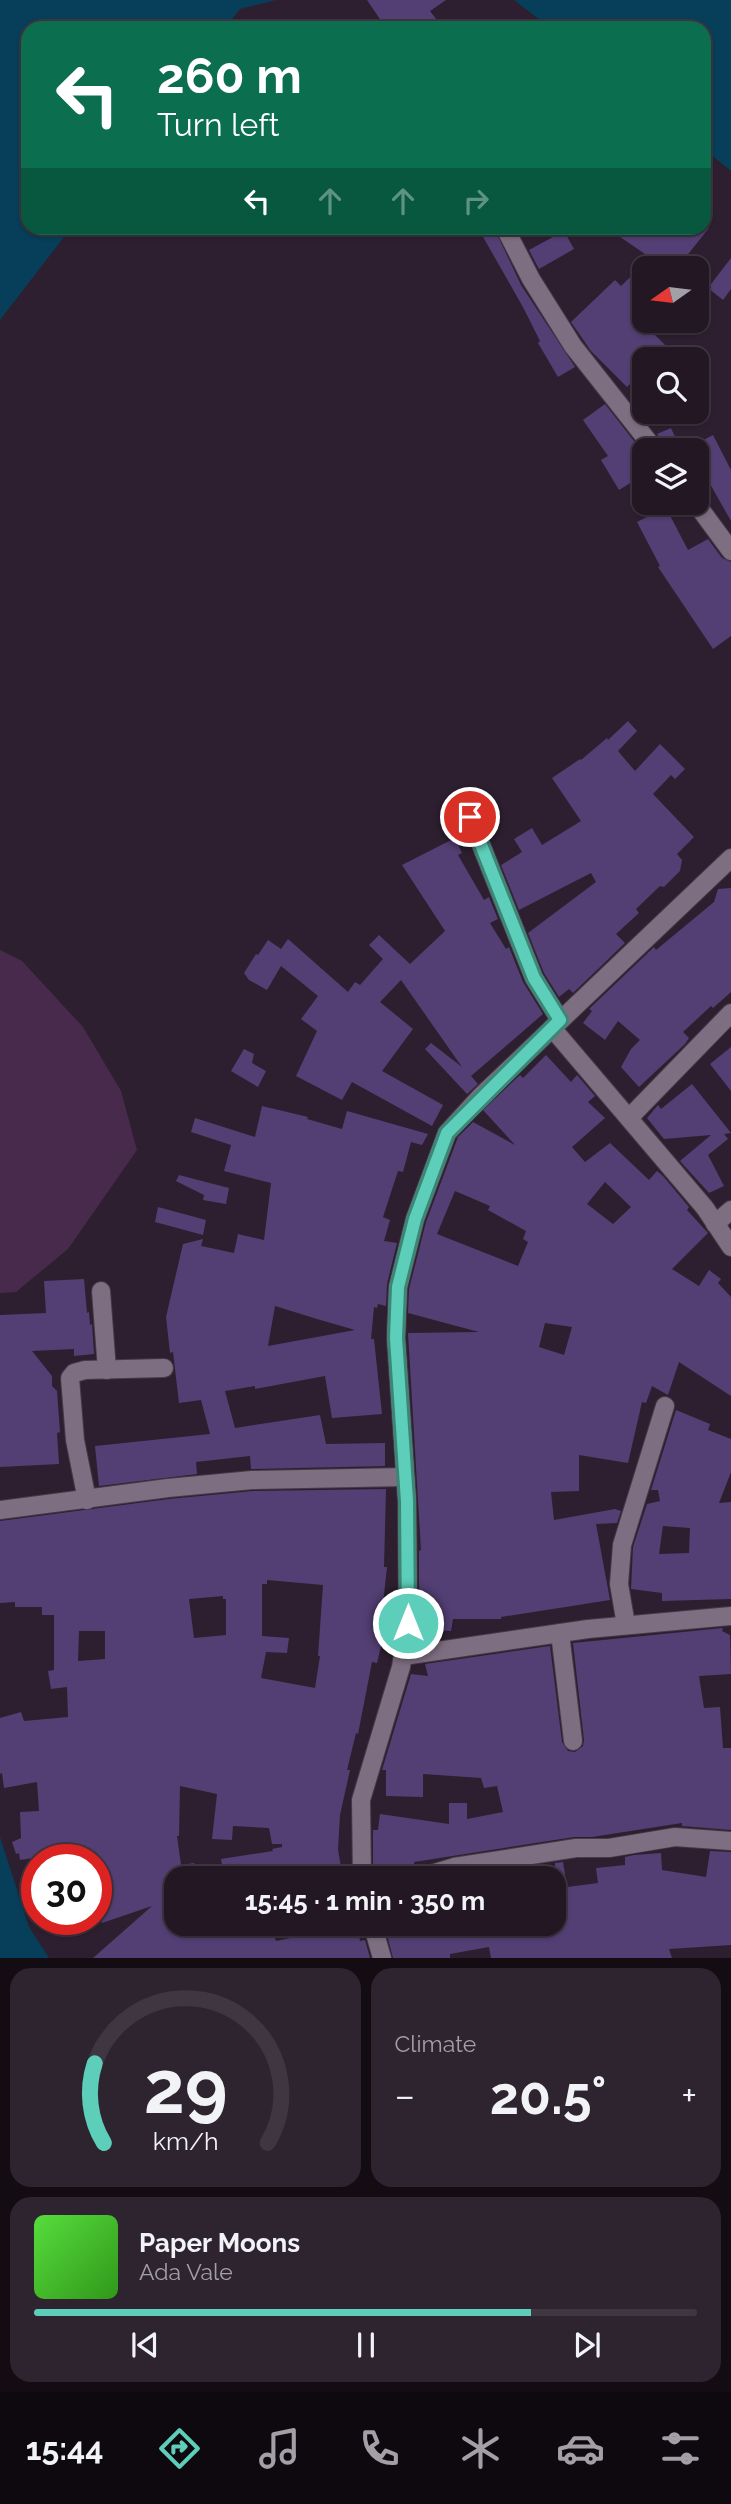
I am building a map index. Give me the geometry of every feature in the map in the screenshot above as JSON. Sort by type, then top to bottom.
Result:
[{"type":"street","points":[[509,235],[531,279],[573,346],[646,438]]},
{"type":"street","points":[[705,515],[731,551]]},
{"type":"street","points":[[470,817],[534,978],[556,1024],[629,1118],[705,1208],[731,1248]]},
{"type":"street","points":[[360,1866],[361,1800],[403,1656],[408,1623],[405,1477],[396,1338],[398,1287],[415,1219],[447,1133],[556,1024],[731,858]]},
{"type":"street","points":[[629,1118],[731,1013]]},
{"type":"street","points":[[715,1224],[731,1210]]},
{"type":"street","points":[[101,1291],[107,1370]]},
{"type":"street","points":[[87,1500],[75,1440],[70,1378],[74,1373],[85,1370],[164,1368]]},
{"type":"street","points":[[626,1625],[619,1584],[622,1545],[665,1406]]},
{"type":"street","points":[[0,1510],[251,1480],[405,1477]]},
{"type":"street","points":[[403,1656],[626,1625],[731,1616]]},
{"type":"street","points":[[561,1633],[573,1741]]},
{"type":"street","points":[[460,1866],[576,1848],[610,1848],[675,1837],[731,1841]]},
{"type":"street","points":[[376,1936],[382,1958]]},
{"type":"shaded area","points":[[0,950],[22,961],[83,1027],[121,1091],[137,1150],[68,1249],[16,1292],[0,1293]]},
{"type":"water","points":[[0,0],[276,0],[240,9],[231,21],[21,21],[21,235],[66,235],[0,320]]},
{"type":"water","points":[[514,0],[731,0],[731,171],[711,155],[711,21],[541,21]]},
{"type":"water","points":[[0,1837],[21,1902],[21,1935],[34,1935],[49,1958],[0,1958]]},
{"type":"building","points":[[367,0],[446,0],[430,11],[438,21],[381,21]]},
{"type":"building","points":[[482,235],[497,235],[521,285],[575,367],[558,377],[538,343],[540,341]]},
{"type":"building","points":[[557,235],[566,235],[574,249],[539,269],[529,250]]},
{"type":"building","points":[[617,235],[703,235],[687,256],[643,256],[645,254]]},
{"type":"building","points":[[731,258],[731,289],[723,300],[709,287]]},
{"type":"building","points":[[632,275],[632,333],[653,333],[667,347],[632,347],[632,382],[627,387],[591,351],[571,322],[615,280],[621,286]]},
{"type":"building","points":[[605,404],[632,439],[632,482],[619,490],[601,460],[608,456],[583,420]]},
{"type":"building","points":[[671,428],[676,438],[659,438],[657,434]]},
{"type":"building","points":[[713,435],[731,470],[731,521],[709,482],[707,438]]},
{"type":"building","points":[[651,515],[670,515],[688,550],[708,539],[722,558],[731,562],[731,636],[713,649],[658,567],[660,566],[637,522]]},
{"type":"building","points":[[628,721],[637,731],[618,751],[635,771],[660,744],[685,769],[675,779],[671,775],[653,794],[694,837],[677,854],[682,860],[680,871],[636,909],[639,913],[616,934],[625,943],[573,993],[569,989],[559,997],[544,973],[528,933],[596,882],[591,873],[519,910],[501,865],[522,852],[514,839],[532,828],[542,845],[581,821],[552,778],[581,760],[607,738],[608,740]]},
{"type":"building","points":[[455,838],[462,853],[458,855],[484,900],[489,897],[498,919],[490,923],[506,949],[509,947],[523,982],[543,1014],[471,1076],[478,1084],[467,1094],[425,1049],[431,1043],[462,1067],[401,980],[380,1002],[413,1029],[382,1071],[443,1105],[432,1126],[352,1082],[342,1100],[296,1076],[317,1031],[301,1019],[318,996],[281,966],[267,990],[249,980],[244,973],[268,940],[281,949],[288,939],[348,992],[355,982],[360,985],[383,959],[369,945],[379,935],[410,964],[445,931],[402,865]]},
{"type":"building","points":[[731,888],[731,992],[683,1032],[689,1038],[685,1044],[639,1087],[621,1067],[631,1049],[640,1040],[618,1021],[605,1040],[583,1023],[592,1011],[589,1009],[654,947],[656,950],[714,902],[718,889]]},
{"type":"building","points":[[731,1047],[731,1091],[710,1064]]},
{"type":"building","points":[[244,1049],[254,1054],[252,1063],[266,1071],[258,1087],[231,1071]]},
{"type":"building","points":[[546,1055],[571,1082],[577,1075],[595,1096],[588,1102],[605,1118],[572,1147],[585,1162],[610,1143],[649,1180],[657,1171],[708,1233],[672,1269],[699,1286],[709,1270],[721,1279],[718,1283],[731,1297],[731,1396],[679,1362],[668,1395],[652,1386],[646,1403],[642,1402],[628,1463],[579,1455],[579,1491],[551,1492],[554,1520],[615,1509],[621,1511],[617,1523],[596,1524],[610,1600],[501,1619],[453,1619],[451,1631],[419,1629],[421,1550],[408,1333],[479,1332],[408,1313],[409,1289],[426,1222],[458,1137],[473,1122],[515,1145],[483,1110],[520,1075],[523,1078]],"holes":[[[605,1182],[631,1207],[613,1224],[587,1204]],[[455,1191],[490,1206],[488,1210],[526,1231],[523,1239],[528,1242],[518,1266],[437,1234]],[[545,1323],[572,1327],[564,1355],[539,1347]]]},
{"type":"building","points":[[692,1084],[731,1133],[724,1134],[728,1139],[708,1155],[724,1186],[709,1193],[680,1161],[711,1135],[664,1139],[647,1118],[658,1105],[661,1109]]},
{"type":"building","points":[[262,1106],[308,1117],[307,1119],[342,1129],[347,1111],[428,1134],[422,1145],[411,1142],[403,1172],[398,1171],[383,1217],[390,1220],[384,1241],[397,1243],[387,1284],[386,1306],[378,1304],[377,1308],[374,1307],[371,1339],[374,1339],[382,1414],[332,1418],[325,1376],[255,1389],[255,1386],[225,1391],[235,1428],[320,1415],[326,1444],[385,1443],[385,1466],[251,1469],[250,1456],[196,1462],[197,1474],[99,1486],[95,1446],[210,1434],[201,1400],[179,1403],[173,1352],[170,1353],[166,1317],[183,1244],[203,1239],[201,1246],[234,1253],[238,1234],[264,1240],[271,1183],[224,1171],[231,1145],[191,1132],[195,1118],[255,1137]],"holes":[[[275,1306],[355,1330],[268,1346]]]},
{"type":"building","points":[[179,1175],[229,1188],[226,1204],[203,1200],[204,1195],[176,1181]]},
{"type":"building","points":[[158,1207],[206,1220],[203,1235],[155,1222]]},
{"type":"building","points":[[84,1279],[94,1354],[74,1356],[74,1349],[32,1351],[52,1376],[52,1386],[57,1391],[59,1464],[0,1467],[0,1315],[46,1313],[44,1281]]},
{"type":"building","points":[[676,1410],[710,1424],[708,1430],[731,1439],[731,1472],[719,1503],[731,1502],[731,1599],[662,1601],[662,1593],[631,1589],[633,1547],[647,1504],[660,1501],[658,1490],[651,1490]],"holes":[[[663,1526],[690,1528],[689,1553],[659,1554]]]},
{"type":"building","points":[[386,1489],[384,1567],[387,1567],[382,1613],[389,1613],[377,1663],[372,1662],[358,1734],[356,1733],[347,1770],[350,1770],[340,1815],[338,1850],[341,1866],[222,1866],[221,1859],[273,1851],[272,1849],[282,1847],[282,1844],[272,1844],[269,1828],[233,1826],[232,1840],[212,1839],[217,1794],[180,1786],[177,1836],[181,1865],[194,1863],[195,1866],[164,1866],[164,1936],[274,1936],[276,1941],[300,1936],[359,1936],[360,1941],[365,1940],[370,1958],[93,1958],[152,1906],[112,1920],[112,1844],[21,1844],[21,1860],[19,1853],[16,1854],[12,1842],[21,1838],[20,1812],[39,1811],[37,1782],[4,1788],[2,1773],[0,1774],[0,1718],[21,1712],[24,1721],[68,1717],[67,1687],[51,1689],[48,1671],[54,1670],[54,1615],[42,1615],[42,1607],[15,1607],[15,1602],[0,1603],[0,1521],[253,1491]],"holes":[[[267,1580],[323,1585],[320,1656],[315,1688],[261,1678],[266,1652],[287,1653],[289,1638],[262,1636],[262,1584],[267,1584]],[[223,1596],[223,1599],[226,1599],[226,1635],[194,1638],[189,1599]],[[79,1631],[105,1631],[105,1659],[78,1661]]]},
{"type":"building","points":[[723,1628],[722,1631],[730,1635],[731,1674],[699,1676],[704,1708],[720,1707],[723,1748],[731,1748],[731,1830],[682,1826],[682,1823],[414,1862],[414,1866],[373,1866],[373,1830],[378,1830],[380,1814],[449,1824],[449,1803],[467,1803],[467,1819],[503,1812],[497,1786],[484,1788],[481,1778],[423,1774],[423,1797],[386,1796],[386,1770],[382,1770],[411,1674],[428,1676],[425,1664],[550,1646],[562,1742],[568,1751],[575,1752],[583,1746],[584,1740],[573,1643]]},
{"type":"building","points":[[710,1851],[731,1852],[731,1945],[669,1949],[672,1958],[491,1958],[489,1947],[450,1954],[450,1958],[393,1958],[387,1936],[566,1936],[566,1881],[567,1887],[598,1883],[596,1868],[625,1865],[625,1857],[634,1855],[661,1853],[662,1870],[706,1877]]},
{"type":"route","points":[[408,1623],[407,1501],[396,1338],[398,1287],[415,1219],[447,1133],[480,1097],[560,1020],[534,978],[470,817]]}]
